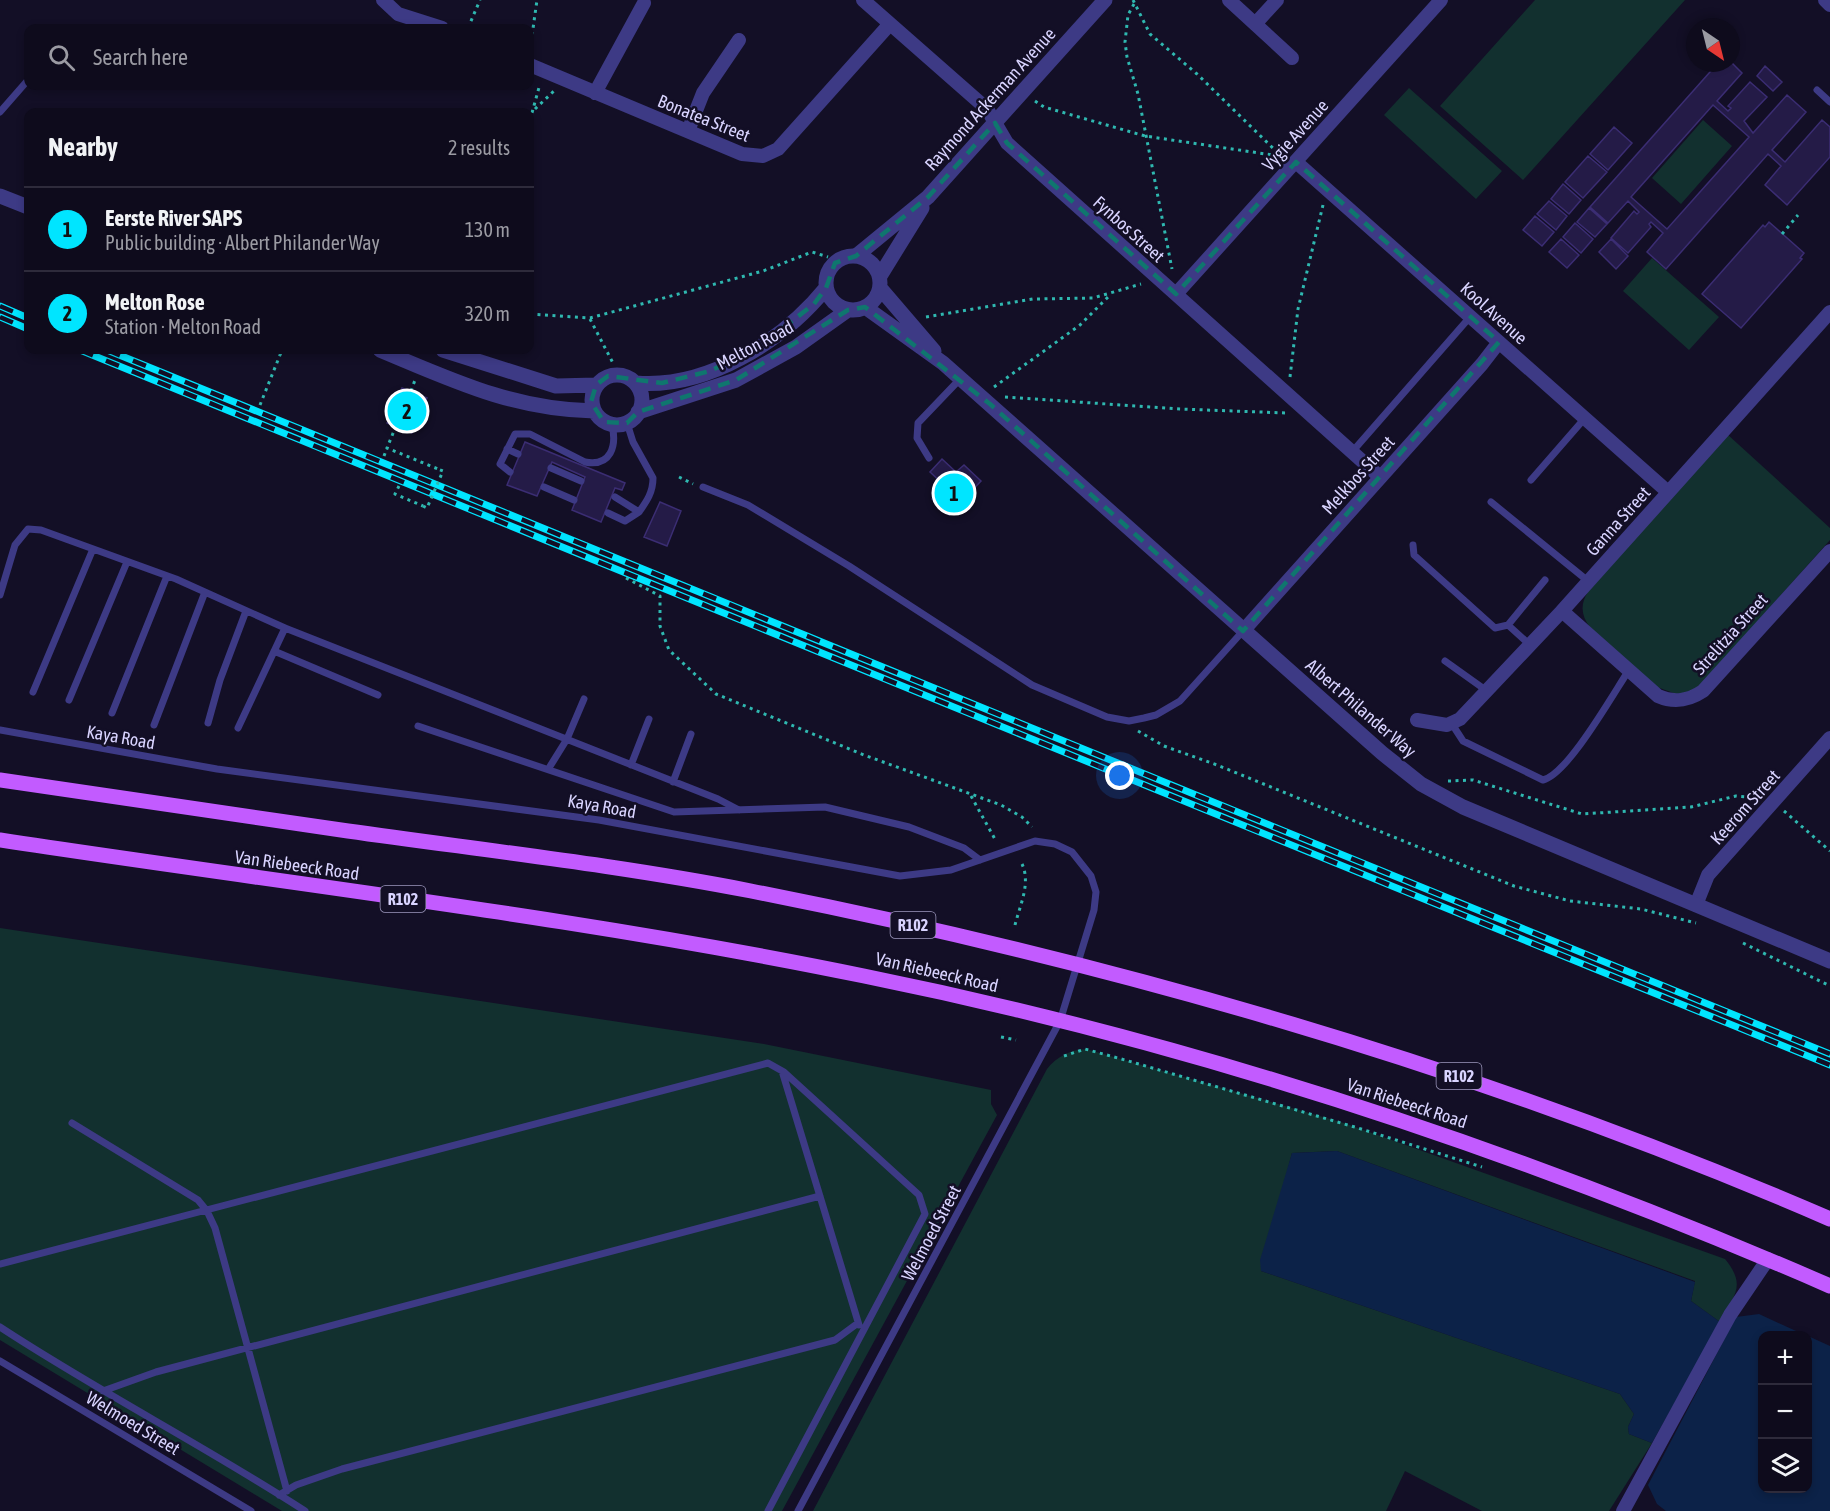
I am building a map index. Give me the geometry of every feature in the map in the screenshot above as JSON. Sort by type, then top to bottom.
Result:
[{"type":"main road","name":"R102","points":[[0,780],[549,857],[746,890],[906,923],[1079,963],[1292,1022],[1522,1097],[1667,1152],[1830,1219]]},
{"type":"main road","name":"Van Riebeeck Road","points":[[0,840],[646,935],[868,976],[1060,1022],[1187,1053],[1498,1154],[1636,1205],[1830,1286]]},
{"type":"street","points":[[383,0],[398,14],[429,24]]},
{"type":"street","name":"Fynbos Street","points":[[863,0],[983,106],[1007,143],[1380,477]]},
{"type":"street","name":"Raymond Ackerman Avenue","points":[[856,256],[928,197],[1105,0]]},
{"type":"street","points":[[1229,0],[1292,58]]},
{"type":"street","points":[[1256,23],[1276,0]]},
{"type":"street","name":"Vygie Avenue","points":[[1176,294],[1441,0]]},
{"type":"street","points":[[1825,0],[1830,4]]},
{"type":"street","points":[[595,93],[644,3]]},
{"type":"street","name":"Bonatea Street","points":[[535,67],[742,154],[757,157],[773,153],[889,25]]},
{"type":"street","points":[[688,131],[703,93],[739,40]]},
{"type":"street","name":"Kool Avenue","points":[[1296,162],[1668,492]]},
{"type":"street","points":[[0,196],[24,205]]},
{"type":"street","name":"Raymond Ackerman Avenue","points":[[880,282],[928,197]]},
{"type":"street","points":[[856,256],[871,262],[880,282],[877,296],[865,308],[848,310],[834,302],[826,288],[827,277],[835,263],[856,256]]},
{"type":"street","name":"Albert Philander Way","points":[[880,282],[943,363]]},
{"type":"street","name":"Melton Road","points":[[636,383],[662,384],[690,377],[745,355],[807,310],[826,288]]},
{"type":"street","name":"Albert Philander Way","points":[[865,308],[961,378],[1382,753],[1440,795],[1463,807],[1830,962]]},
{"type":"street","name":"Melton Road","points":[[626,420],[736,380],[789,351],[848,310]]},
{"type":"street","name":"Ganna Street","points":[[1452,724],[1460,719],[1562,611],[1830,312]]},
{"type":"street","name":"Melkbos Street","points":[[1243,631],[1482,364],[1499,342]]},
{"type":"street","points":[[390,354],[503,399],[563,411],[594,411]]},
{"type":"street","points":[[456,354],[556,386],[596,385]]},
{"type":"street","points":[[616,374],[631,378],[636,383],[642,398],[626,420],[604,422],[594,411],[592,393],[596,385],[608,376],[616,374]]},
{"type":"street","name":"Strelitzia Street","points":[[1562,611],[1665,699],[1680,701],[1696,696],[1830,551]]},
{"type":"street","points":[[1418,720],[1452,724]]},
{"type":"street","name":"Keerom Street","points":[[1696,904],[1707,875],[1830,738]]},
{"type":"street","points":[[1623,1511],[1730,1315],[1768,1259]]},
{"type":"lane","points":[[0,112],[24,85]]},
{"type":"lane","points":[[1817,90],[1830,102]]},
{"type":"lane","points":[[1352,452],[1470,317]]},
{"type":"lane","points":[[929,458],[917,438],[918,423],[961,378]]},
{"type":"lane","points":[[1531,480],[1585,418]]},
{"type":"lane","points":[[510,472],[500,464],[516,434],[525,433],[585,462],[601,462],[612,453],[626,420]]},
{"type":"lane","points":[[608,513],[625,521],[639,512],[651,494],[653,478],[633,442],[626,420]]},
{"type":"lane","points":[[507,449],[518,454]]},
{"type":"lane","points":[[551,468],[581,481]]},
{"type":"lane","points":[[544,487],[574,500]]},
{"type":"lane","points":[[703,487],[748,505],[1032,685],[1107,717],[1129,721],[1156,715],[1180,701],[1243,631]]},
{"type":"lane","points":[[615,497],[639,512]]},
{"type":"lane","points":[[1491,502],[1588,581]]},
{"type":"lane","points":[[0,595],[15,545],[28,530],[41,530],[166,576],[285,628],[567,739],[739,810]]},
{"type":"lane","points":[[1413,545],[1414,555],[1495,628],[1508,625],[1545,580]]},
{"type":"lane","points":[[33,692],[93,549]]},
{"type":"lane","points":[[69,700],[127,562]]},
{"type":"lane","points":[[112,713],[166,576]]},
{"type":"lane","points":[[154,725],[205,592]]},
{"type":"lane","points":[[208,723],[220,680],[246,611]]},
{"type":"lane","points":[[1508,625],[1530,645]]},
{"type":"lane","points":[[238,728],[285,628]]},
{"type":"lane","points":[[274,651],[378,695]]},
{"type":"lane","points":[[1445,661],[1487,691]]},
{"type":"lane","points":[[1452,724],[1463,741],[1543,780],[1548,779],[1565,765],[1629,670]]},
{"type":"lane","points":[[549,768],[567,739],[584,699]]},
{"type":"lane","points":[[631,765],[649,718]]},
{"type":"lane","points":[[418,726],[549,768],[674,812],[825,807],[909,827],[964,848],[980,860]]},
{"type":"lane","name":"Kaya Road","points":[[0,730],[217,769],[598,820],[900,876],[934,874],[1035,841],[1055,844],[1072,852],[1082,862],[1096,892],[1094,910],[1079,963]]},
{"type":"lane","points":[[674,782],[691,734]]},
{"type":"lane","name":"Welmoed Street","points":[[798,1511],[1060,1022],[1079,963]]},
{"type":"lane","points":[[0,1264],[768,1063],[782,1071],[919,1195],[925,1214],[768,1511]]},
{"type":"lane","points":[[782,1071],[862,1336]]},
{"type":"lane","points":[[72,1123],[198,1200],[207,1211],[215,1228],[283,1493]]},
{"type":"lane","points":[[103,1391],[156,1372],[820,1196]]},
{"type":"lane","points":[[283,1493],[342,1469],[835,1340],[858,1323]]},
{"type":"lane","points":[[0,1328],[103,1391],[283,1493],[304,1511]]},
{"type":"lane","name":"Welmoed Street","points":[[0,1361],[251,1511]]},
{"type":"path","points":[[470,24],[480,0]]},
{"type":"path","points":[[534,24],[537,0]]},
{"type":"path","points":[[1134,2],[1150,34],[1197,74],[1281,156]]},
{"type":"path","points":[[1134,2],[1128,15],[1125,42],[1171,268],[1187,282]]},
{"type":"path","points":[[534,110],[539,91],[535,67]]},
{"type":"path","points":[[534,110],[565,80]]},
{"type":"path","points":[[1032,100],[1044,107],[1145,136],[1281,156],[1296,162]]},
{"type":"path","points":[[1282,389],[1292,374],[1298,309],[1325,188]]},
{"type":"path","points":[[1782,234],[1798,215]]},
{"type":"path","points":[[534,314],[590,318],[763,271],[812,252],[822,253],[828,257]]},
{"type":"path","points":[[921,321],[929,315],[1033,299],[1093,298],[1159,279],[1171,268]]},
{"type":"path","points":[[992,389],[1080,325],[1112,293]]},
{"type":"path","points":[[590,318],[597,337],[614,365]]},
{"type":"path","points":[[261,405],[280,354]]},
{"type":"path","points":[[1000,397],[1286,413],[1297,403]]},
{"type":"path","points":[[384,456],[396,426]]},
{"type":"path","points":[[387,448],[443,471],[427,508],[395,495],[399,486]]},
{"type":"path","points":[[626,578],[660,596],[660,626],[669,650],[716,694],[971,796],[1001,805],[1022,817],[1032,826]]},
{"type":"path","points":[[1129,721],[1141,735],[1164,746],[1217,765],[1515,886],[1570,901],[1641,909],[1707,926]]},
{"type":"path","points":[[1444,782],[1457,779],[1473,780],[1582,814],[1691,807],[1736,796],[1761,798]]},
{"type":"path","points":[[971,796],[996,841]]},
{"type":"path","points":[[1783,810],[1830,851]]},
{"type":"path","points":[[1015,925],[1026,884],[1027,874],[1022,864]]},
{"type":"path","points":[[1737,939],[1830,986]]},
{"type":"path","points":[[1001,1037],[1016,1040]]},
{"type":"path","points":[[1064,1056],[1085,1049],[1115,1057],[1341,1122],[1489,1170]]},
{"type":"highlighted area","points":[[995,123],[1007,143],[1176,294],[1296,162],[1499,342],[1243,631],[990,404],[865,307],[848,310],[736,380],[638,412],[627,423],[604,422],[591,402],[596,385],[608,376],[662,383],[710,371],[756,349],[814,304],[826,288],[835,263],[856,256],[928,197]]},
{"type":"green space","points":[[1535,0],[1685,0],[1523,180],[1440,106]]},
{"type":"green space","points":[[1409,88],[1502,171],[1476,199],[1384,115]]},
{"type":"green space","points":[[1703,120],[1732,146],[1681,204],[1652,178]]},
{"type":"green space","points":[[1652,258],[1719,317],[1689,350],[1623,291]]},
{"type":"green space","points":[[1727,434],[1830,528],[1830,540],[1699,687],[1679,695],[1657,687],[1590,627],[1583,614],[1583,605],[1588,592]]},
{"type":"green space","points":[[0,928],[764,1044],[991,1090],[991,1104],[997,1115],[782,1511],[282,1511],[0,1340]]},
{"type":"green space","points":[[1086,1049],[1344,1123],[1725,1259],[1732,1268],[1737,1284],[1734,1297],[1720,1322],[1691,1301],[1695,1281],[1337,1151],[1292,1153],[1261,1271],[1620,1394],[1634,1414],[1628,1427],[1629,1434],[1652,1443],[1609,1511],[1482,1511],[1405,1471],[1386,1511],[813,1511],[1047,1069],[1064,1055]]},
{"type":"water","points":[[1337,1151],[1695,1282],[1691,1301],[1720,1322],[1652,1443],[1629,1434],[1628,1427],[1634,1414],[1620,1394],[1261,1271],[1260,1260],[1292,1153]]},
{"type":"water","points":[[1759,1314],[1796,1331],[1758,1331],[1758,1493],[1812,1493],[1812,1338],[1830,1346],[1830,1511],[1666,1511],[1657,1504],[1648,1485],[1736,1317]]},
{"type":"building","points":[[1765,66],[1782,82],[1773,91],[1757,76]]},
{"type":"building","points":[[1740,71],[1742,73],[1717,101],[1728,111],[1731,108],[1728,106],[1750,82],[1767,97],[1744,121],[1753,133],[1787,95],[1806,112],[1772,150],[1785,162],[1822,120],[1830,127],[1830,157],[1787,205],[1765,185],[1781,166],[1768,154],[1666,269],[1647,252],[1663,233],[1651,222],[1649,224],[1651,227],[1628,253],[1611,238],[1634,211],[1637,214],[1639,212],[1628,201],[1608,223],[1590,207],[1710,72]],"holes":[[[1713,105],[1749,137],[1667,229],[1631,197]]]},
{"type":"building","points":[[1614,127],[1632,143],[1608,170],[1590,154]]},
{"type":"building","points":[[1588,156],[1607,172],[1583,198],[1565,182]]},
{"type":"building","points":[[1563,184],[1581,200],[1569,214],[1551,199]]},
{"type":"building","points":[[1549,201],[1567,216],[1556,230],[1537,214]]},
{"type":"building","points":[[1589,208],[1607,224],[1595,237],[1577,222]]},
{"type":"building","points":[[1535,216],[1554,232],[1542,246],[1523,230]]},
{"type":"building","points":[[1769,222],[1804,253],[1800,258],[1802,259],[1741,328],[1702,294],[1763,225],[1765,227]]},
{"type":"building","points":[[1575,223],[1593,239],[1581,253],[1563,237]]},
{"type":"building","points":[[1561,239],[1579,255],[1567,268],[1549,252]]},
{"type":"building","points":[[1611,239],[1628,256],[1616,269],[1599,252]]},
{"type":"building","points":[[402,388],[427,398],[412,433],[387,423]]},
{"type":"building","points":[[525,442],[625,483],[622,490],[615,488],[601,522],[572,510],[585,477],[552,462],[537,496],[507,485]]},
{"type":"building","points":[[942,459],[956,472],[964,465],[981,481],[949,515],[932,499],[945,486],[930,472]]},
{"type":"building","points":[[660,502],[681,511],[667,546],[644,537]]},
{"type":"railway","points":[[0,306],[24,316]]},
{"type":"railway","points":[[0,317],[24,327]]},
{"type":"railway","points":[[90,354],[1830,1065]]},
{"type":"railway","points":[[117,354],[1830,1054]]},
{"type":"place","name":"Melton Rose","points":[[407,411]]},
{"type":"place","name":"Eerste River SAPS","points":[[954,493]]}]
